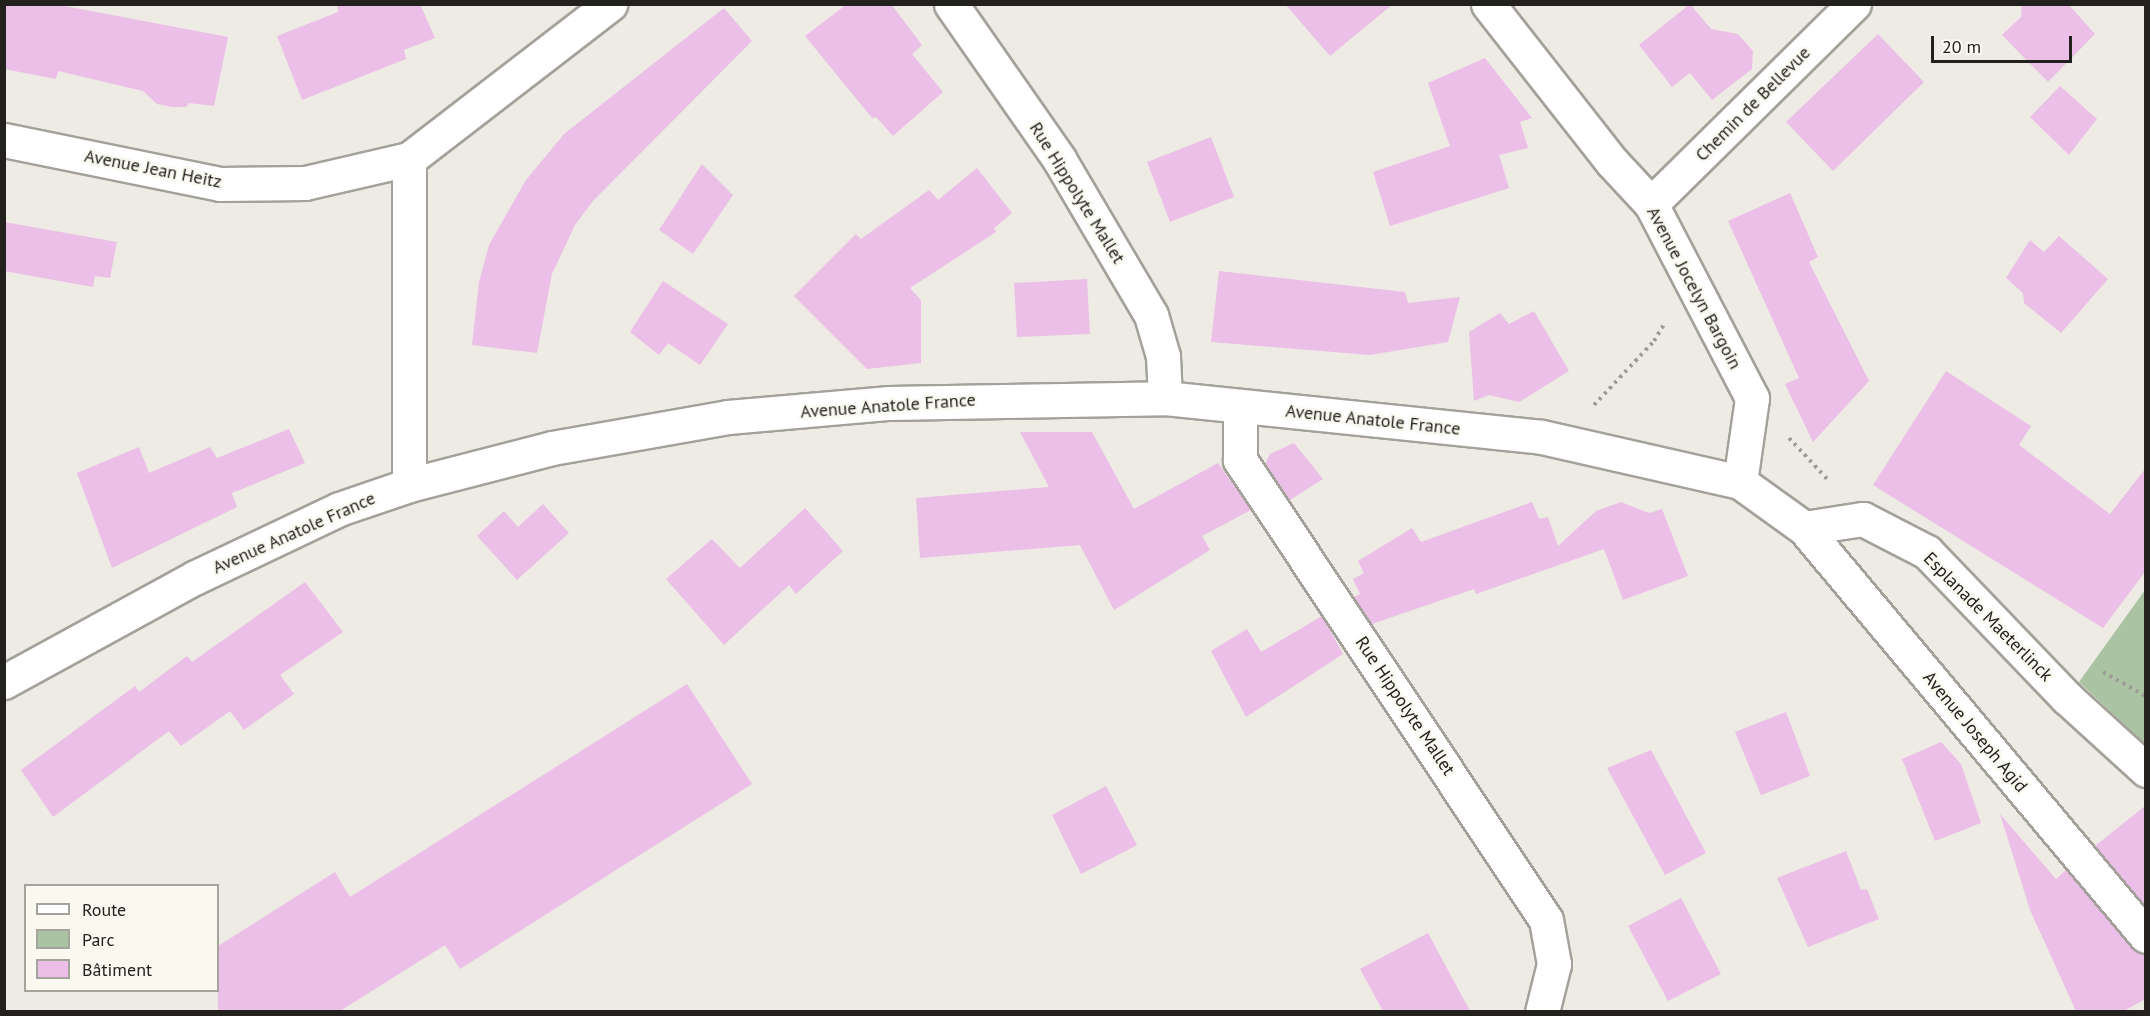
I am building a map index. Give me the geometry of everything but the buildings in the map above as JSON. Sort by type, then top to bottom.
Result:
[{"type":"street","name":"Avenue Jean Heitz","points":[[4,140],[220,184],[305,183],[409,159],[610,4]]},
{"type":"street","name":"Rue Hippolyte Mallet","points":[[951,4],[1059,159],[1151,315],[1163,356],[1165,398]]},
{"type":"street","name":"Avenue Jocelyn Bargoin","points":[[1488,4],[1612,162],[1651,204],[1752,398]]},
{"type":"street","name":"Chemin de Bellevue","points":[[1651,204],[1854,4]]},
{"type":"street","points":[[409,159],[409,484]]},
{"type":"street","name":"Avenue Anatole France","points":[[4,682],[194,578],[339,509],[409,484],[552,448],[728,417],[889,403],[1165,398],[1542,437],[1740,482],[1804,528]]},
{"type":"street","points":[[1740,482],[1752,398]]},
{"type":"street","name":"Rue Hippolyte Mallet","points":[[1240,406],[1240,460],[1546,920],[1554,964],[1542,1011]]},
{"type":"street","points":[[1804,528],[1863,519]]},
{"type":"street","name":"Esplanade Maeterlinck","points":[[1863,519],[1927,552],[2067,698],[2145,770]]},
{"type":"street","name":"Avenue Joseph Agid","points":[[1804,528],[2145,936]]},
{"type":"path","points":[[1542,437],[1598,402],[1654,341],[1691,281]]},
{"type":"path","points":[[1752,398],[1863,519]]},
{"type":"green space","points":[[2145,590],[2145,744],[2079,682]]}]
